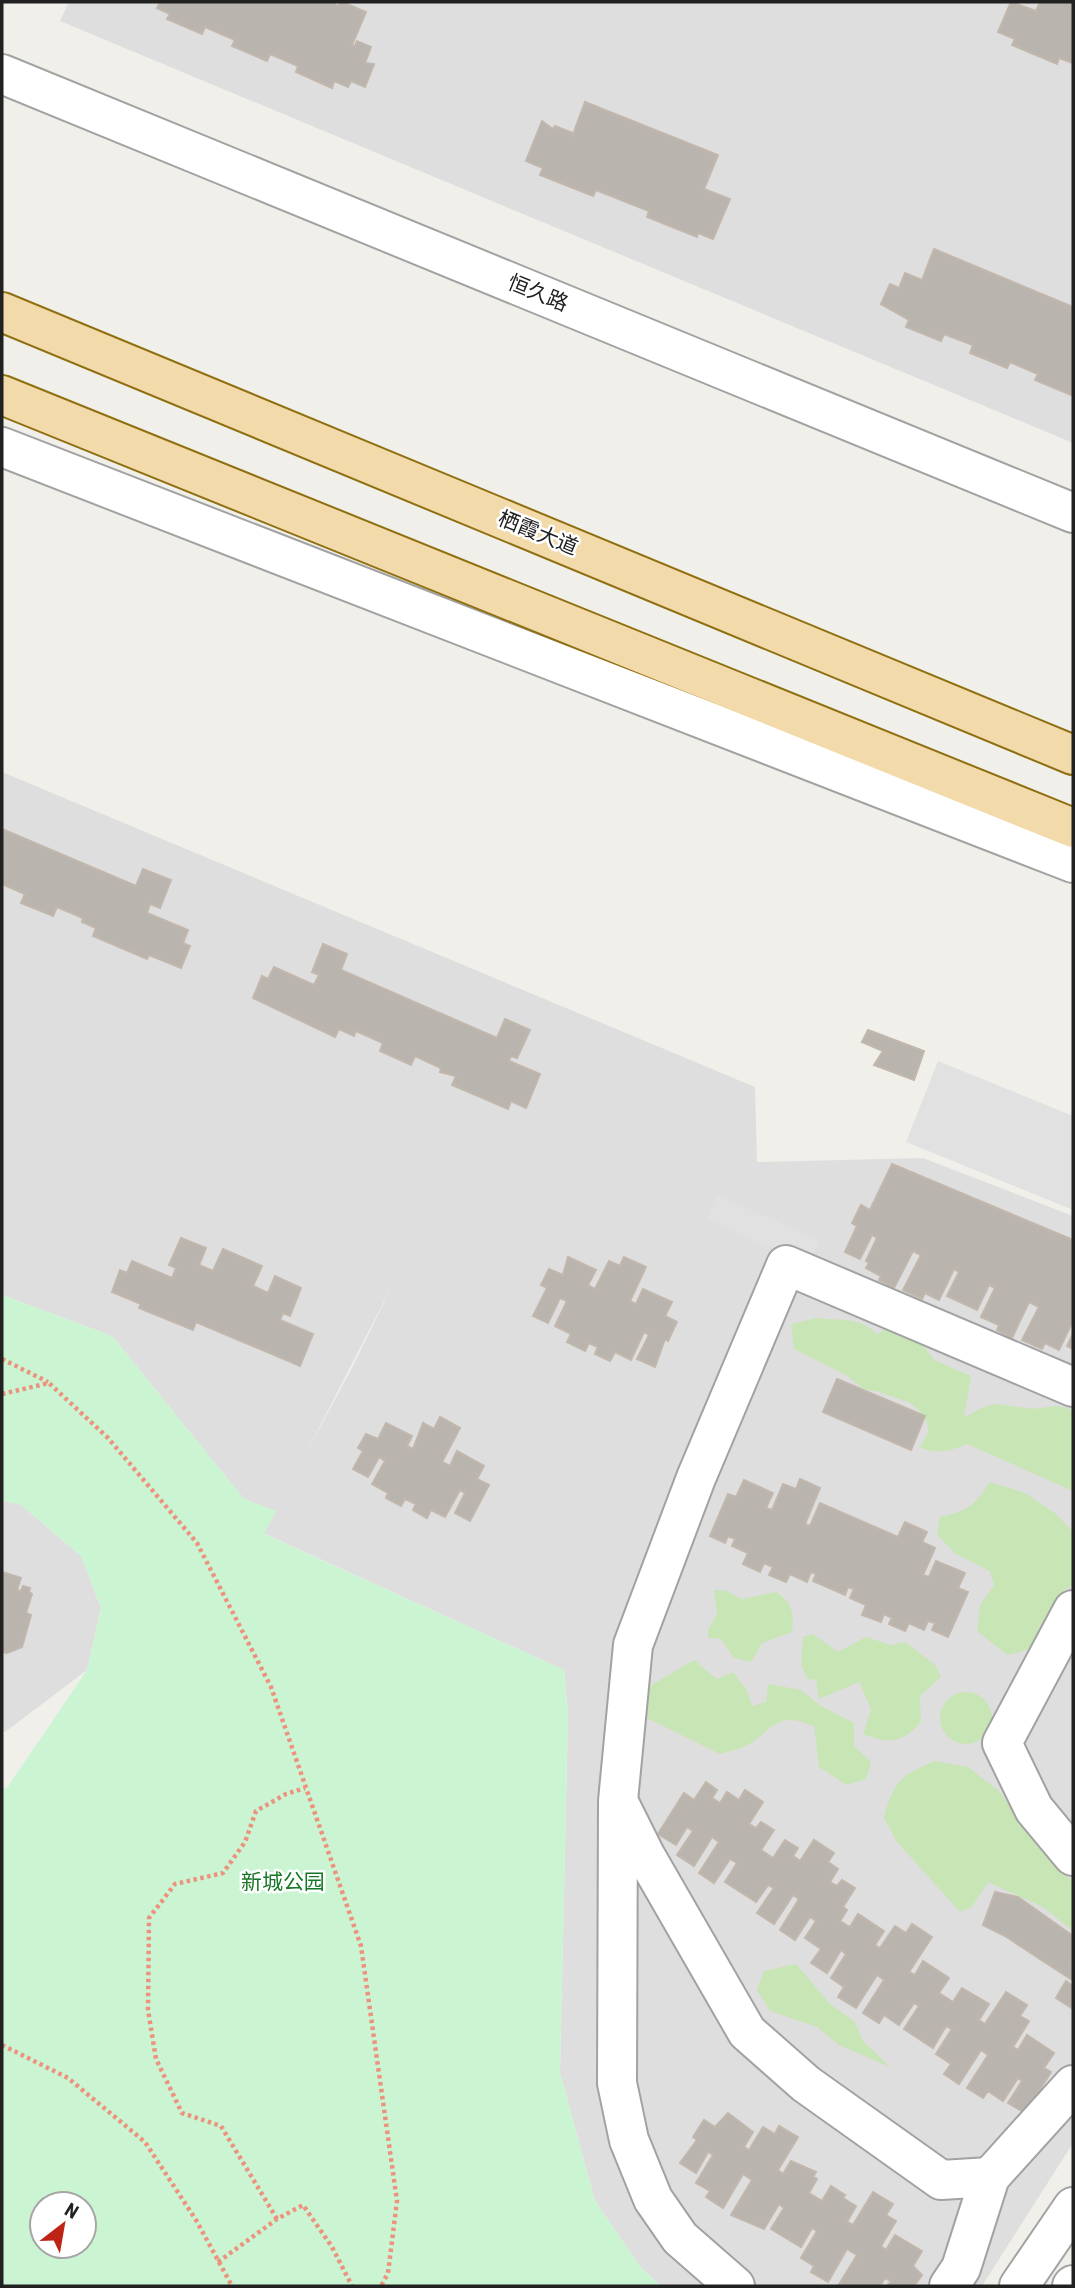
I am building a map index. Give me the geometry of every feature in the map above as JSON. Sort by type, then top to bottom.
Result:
[{"type":"main road","name":"栖霞大道","points":[[2,312],[1073,755]]},
{"type":"main road","points":[[2,395],[1073,828]]},
{"type":"street","name":"恒久路","points":[[2,74],[1073,513]]},
{"type":"street","points":[[2,447],[1073,863]]},
{"type":"street","points":[[735,2286],[680,2238],[653,2199],[629,2140],[617,2083],[618,1801],[633,1645],[696,1479],[786,1265],[1073,1387]]},
{"type":"street","points":[[1073,1610],[1002,1743],[1034,1809],[1073,1856]]},
{"type":"street","points":[[618,1801],[645,1855],[747,2032],[806,2084],[941,2180],[990,2177]]},
{"type":"street","points":[[950,2286],[961,2268],[990,2177],[1073,2085]]},
{"type":"street","points":[[1019,2286],[1073,2207]]},
{"type":"path","points":[[2,1359],[49,1383],[108,1438],[197,1543],[271,1687],[361,1946],[397,2201],[388,2273],[381,2286]]},
{"type":"path","points":[[2,1394],[49,1383]]},
{"type":"path","points":[[277,2219],[221,2126],[182,2113],[156,2059],[148,2010],[149,1918],[175,1884],[223,1873],[245,1842],[256,1811],[286,1794],[305,1788]]},
{"type":"path","points":[[2,2045],[68,2078],[145,2143],[196,2220],[232,2286]]},
{"type":"path","points":[[218,2262],[277,2219],[303,2205],[332,2247],[352,2286]]},
{"type":"shaded area","points":[[69,2],[1073,2],[1073,443],[60,21]]},
{"type":"shaded area","points":[[2,772],[755,1087],[757,1162],[923,1158],[1073,1216],[1073,2143],[982,2286],[661,2286],[641,2268],[595,2201],[560,2073],[568,1714],[564,1670],[263,1533],[275,1511],[244,1499],[112,1336],[2,1295]],"holes":[[[395,1280],[353,1366],[305,1455]]]},
{"type":"shaded area","points":[[938,1061],[1073,1116],[1073,1210],[906,1142]]},
{"type":"shaded area","points":[[717,1195],[819,1240],[808,1264],[706,1219]]},
{"type":"shaded area","points":[[2,1501],[20,1504],[81,1556],[101,1608],[87,1670],[5,1732],[2,1731]]},
{"type":"green space","name":"新城公园","points":[[2,1295],[112,1336],[244,1499],[276,1511],[264,1534],[564,1670],[568,1714],[560,2073],[595,2201],[641,2268],[661,2286],[2,2286],[2,1789],[7,1788],[87,1670],[101,1608],[81,1556],[20,1504],[2,1501]]},
{"type":"green space","points":[[816,1318],[857,1322],[878,1335],[890,1324],[912,1331],[934,1360],[971,1376],[964,1418],[994,1404],[1032,1409],[1058,1406],[1073,1410],[1073,1491],[967,1444],[944,1451],[920,1447],[929,1431],[925,1416],[910,1403],[877,1391],[865,1390],[846,1375],[794,1349],[791,1324]]},
{"type":"green space","points":[[990,1482],[1025,1493],[1056,1514],[1073,1532],[1073,1585],[1055,1602],[1045,1633],[1038,1642],[1026,1650],[1007,1655],[977,1631],[980,1605],[994,1585],[990,1571],[956,1554],[937,1535],[940,1517],[970,1506]]},
{"type":"green space","points":[[714,1590],[727,1591],[741,1599],[776,1592],[786,1600],[791,1609],[792,1632],[762,1643],[751,1662],[734,1658],[721,1639],[708,1638],[708,1631],[717,1613]]},
{"type":"green space","points":[[813,1634],[838,1652],[866,1637],[891,1645],[905,1642],[936,1666],[941,1677],[920,1696],[921,1722],[907,1735],[895,1740],[863,1734],[871,1709],[859,1682],[819,1699],[816,1680],[807,1679],[801,1664],[803,1637]]},
{"type":"green space","points":[[694,1660],[717,1679],[733,1672],[747,1690],[752,1706],[766,1702],[768,1684],[801,1690],[821,1706],[854,1723],[854,1746],[871,1762],[866,1779],[846,1785],[819,1767],[814,1726],[801,1722],[783,1721],[746,1746],[720,1754],[647,1718],[645,1689]]},
{"type":"green space","points":[[966,1692],[985,1699],[992,1718],[985,1737],[966,1744],[947,1737],[940,1718],[947,1699]]},
{"type":"green space","points":[[935,1761],[968,1767],[1000,1792],[1037,1846],[1073,1882],[1073,1931],[1043,1907],[988,1882],[972,1907],[960,1912],[897,1842],[884,1818],[891,1796],[906,1776]]},
{"type":"green space","points":[[796,1964],[830,2004],[855,2022],[862,2040],[890,2067],[839,2045],[817,2027],[770,2011],[757,1990],[764,1971]]},
{"type":"building","points":[[160,2],[333,2],[337,6],[342,2],[366,12],[352,45],[355,46],[357,41],[371,47],[365,63],[374,64],[365,87],[351,81],[348,87],[334,81],[332,88],[296,72],[298,66],[270,54],[267,61],[232,46],[235,40],[205,27],[202,34],[167,19],[170,14],[157,8]]},
{"type":"building","points":[[1011,2],[1036,11],[1040,2],[1073,2],[1073,63],[1059,58],[1057,64],[1012,45],[1015,39],[998,32]]},
{"type":"building","points":[[585,102],[718,155],[704,189],[730,199],[713,239],[698,233],[697,237],[647,217],[649,211],[596,190],[593,196],[540,175],[543,168],[526,161],[542,121],[553,129],[555,126],[573,133],[572,137]]},
{"type":"building","points":[[934,249],[1073,307],[1071,395],[1035,380],[1038,374],[1010,362],[1007,368],[970,353],[973,345],[944,334],[941,341],[906,327],[909,320],[881,304],[890,284],[899,288],[905,273],[922,280]]},
{"type":"building","points":[[2,829],[136,886],[143,869],[171,880],[160,908],[150,904],[147,913],[188,930],[183,943],[190,946],[181,968],[149,955],[147,959],[93,936],[96,928],[82,922],[83,918],[57,907],[53,916],[21,903],[25,894],[2,884]]},
{"type":"building","points":[[323,944],[347,954],[341,970],[497,1038],[505,1019],[530,1030],[517,1058],[511,1056],[509,1061],[540,1074],[526,1108],[511,1101],[508,1109],[452,1085],[456,1076],[440,1072],[441,1068],[415,1056],[411,1065],[380,1051],[383,1043],[356,1031],[354,1036],[339,1029],[335,1037],[253,998],[262,976],[268,979],[274,967],[314,985],[319,975],[312,972]]},
{"type":"building","points":[[868,1030],[924,1051],[914,1080],[874,1065],[883,1051],[862,1042]]},
{"type":"building","points":[[892,1164],[1073,1240],[1073,1321],[1059,1350],[1045,1343],[1042,1349],[1022,1340],[1039,1307],[1029,1302],[1012,1338],[997,1330],[999,1325],[981,1317],[995,1288],[989,1285],[977,1310],[947,1296],[959,1272],[954,1269],[939,1300],[925,1293],[922,1299],[903,1290],[921,1255],[913,1251],[894,1288],[879,1280],[881,1276],[866,1268],[869,1263],[866,1261],[877,1238],[872,1235],[860,1259],[845,1252],[857,1226],[852,1223],[861,1205],[870,1210]]},
{"type":"building","points":[[181,1238],[206,1248],[199,1265],[213,1271],[223,1249],[262,1266],[253,1286],[268,1293],[275,1276],[301,1288],[290,1316],[283,1313],[280,1320],[313,1334],[300,1366],[196,1322],[193,1330],[139,1308],[141,1304],[112,1292],[120,1270],[127,1273],[132,1261],[172,1278],[176,1268],[169,1265]]},
{"type":"building","points":[[568,1257],[596,1270],[588,1285],[595,1289],[609,1261],[620,1266],[624,1257],[646,1267],[630,1301],[636,1304],[643,1289],[672,1302],[665,1316],[677,1322],[668,1341],[665,1339],[655,1367],[637,1359],[649,1335],[644,1332],[631,1360],[615,1352],[610,1361],[595,1354],[598,1347],[589,1343],[585,1351],[567,1342],[571,1334],[555,1326],[567,1301],[560,1298],[548,1323],[533,1316],[547,1288],[541,1285],[549,1269],[563,1275]]},
{"type":"building","points":[[1073,1334],[1073,1349],[1067,1346]]},
{"type":"building","points":[[837,1379],[925,1416],[911,1450],[823,1412]]},
{"type":"building","points":[[440,1417],[460,1428],[442,1462],[450,1466],[457,1451],[484,1466],[477,1479],[489,1485],[470,1521],[455,1513],[465,1493],[460,1490],[445,1517],[431,1510],[427,1518],[413,1510],[416,1504],[405,1499],[401,1506],[386,1498],[388,1493],[372,1484],[385,1461],[379,1457],[368,1477],[353,1469],[363,1451],[358,1448],[366,1434],[378,1439],[386,1423],[412,1436],[407,1446],[413,1449],[423,1423],[434,1429]]},
{"type":"building","points":[[800,1479],[820,1488],[805,1524],[810,1526],[820,1503],[898,1537],[905,1522],[927,1532],[922,1542],[935,1548],[923,1575],[929,1577],[936,1561],[965,1573],[958,1588],[968,1592],[948,1637],[932,1630],[935,1623],[928,1621],[924,1630],[909,1623],[905,1631],[889,1624],[892,1618],[884,1614],[881,1622],[862,1615],[866,1605],[850,1598],[854,1589],[848,1587],[845,1595],[813,1581],[816,1574],[811,1572],[807,1582],[790,1574],[786,1582],[769,1575],[773,1567],[764,1563],[760,1572],[743,1564],[748,1553],[732,1546],[735,1539],[728,1536],[725,1543],[710,1536],[728,1494],[736,1497],[744,1480],[773,1493],[766,1508],[772,1510],[783,1484],[796,1489]]},
{"type":"building","points":[[2,1572],[21,1578],[17,1590],[21,1591],[23,1586],[30,1588],[29,1592],[32,1594],[26,1613],[31,1615],[22,1647],[7,1653],[2,1652]]},
{"type":"building","points":[[706,1782],[717,1790],[712,1798],[720,1803],[727,1792],[739,1800],[745,1790],[763,1802],[749,1824],[756,1828],[761,1822],[774,1830],[761,1850],[773,1858],[785,1840],[798,1848],[793,1856],[800,1861],[814,1840],[834,1853],[828,1862],[838,1869],[830,1882],[837,1886],[842,1880],[855,1888],[843,1907],[847,1910],[840,1921],[850,1927],[858,1914],[884,1931],[875,1945],[880,1948],[895,1926],[906,1933],[912,1924],[932,1937],[909,1972],[915,1975],[923,1961],[949,1978],[939,1993],[953,2002],[962,1988],[989,2004],[979,2020],[985,2024],[1006,1992],[1027,2005],[1020,2016],[1029,2021],[1013,2047],[1018,2050],[1027,2035],[1054,2053],[1044,2068],[1051,2072],[1025,2113],[1008,2103],[1022,2081],[1018,2078],[1003,2101],[988,2091],[983,2098],[967,2088],[988,2055],[981,2050],[959,2084],[944,2074],[951,2064],[936,2054],[952,2029],[946,2026],[933,2048],[904,2029],[919,2006],[914,2003],[899,2025],[884,2015],[879,2023],[863,2013],[884,1980],[877,1975],[856,2008],[838,1997],[844,1987],[831,1978],[846,1954],[841,1950],[827,1973],[811,1963],[821,1949],[805,1938],[816,1921],[810,1917],[795,1940],[780,1930],[799,1899],[793,1895],[774,1924],[757,1913],[774,1888],[768,1885],[756,1902],[725,1882],[737,1863],[730,1859],[714,1883],[699,1873],[719,1842],[712,1837],[694,1866],[677,1855],[693,1831],[687,1827],[676,1845],[658,1834],[684,1793],[694,1800]]},
{"type":"building","points":[[995,1892],[1018,1897],[1073,1936],[1072,1980],[1005,1936],[983,1925]]},
{"type":"building","points":[[1066,1981],[1073,1986],[1073,2009],[1056,1998]]},
{"type":"building","points":[[728,2113],[753,2132],[744,2147],[749,2150],[763,2127],[775,2134],[779,2126],[798,2137],[778,2170],[783,2174],[791,2161],[816,2172],[813,2177],[817,2179],[809,2193],[822,2201],[831,2186],[845,2195],[843,2198],[856,2206],[847,2222],[853,2225],[873,2192],[893,2204],[886,2215],[896,2221],[881,2246],[886,2250],[895,2235],[922,2251],[913,2266],[922,2275],[914,2286],[887,2286],[891,2281],[885,2278],[880,2286],[838,2286],[857,2255],[847,2249],[828,2282],[811,2272],[814,2266],[801,2258],[817,2231],[812,2228],[801,2247],[771,2229],[784,2208],[779,2204],[764,2229],[731,2215],[752,2180],[743,2174],[723,2208],[706,2197],[710,2191],[696,2183],[713,2155],[708,2152],[696,2173],[680,2163],[697,2140],[693,2137],[704,2120],[715,2127]]}]
